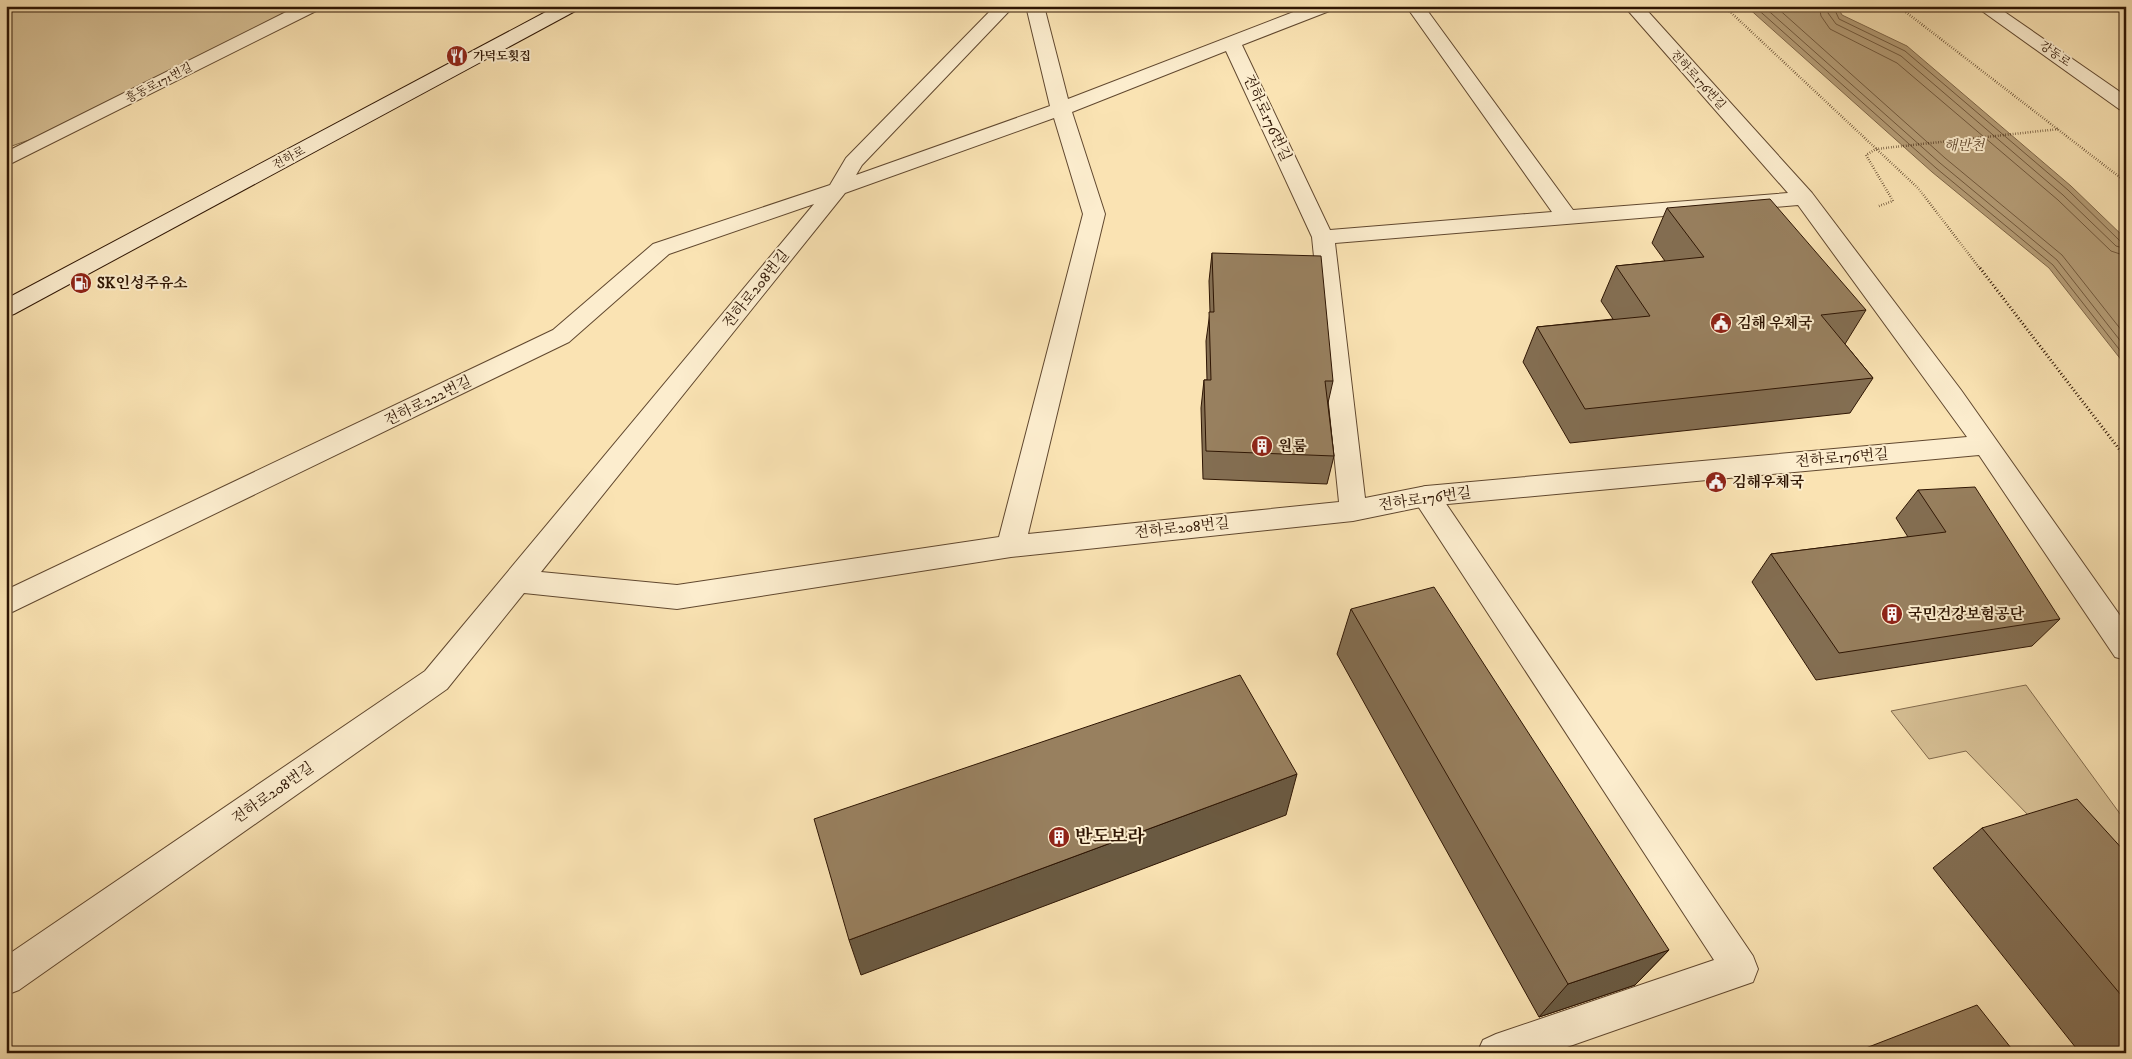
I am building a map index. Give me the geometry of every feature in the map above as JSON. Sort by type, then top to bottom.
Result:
[{"type":"street","name":"흥동로171번길","points":[[6,160],[312,6]]},
{"type":"street","points":[[566,6],[571,7]]},
{"type":"street","name":"전하로208번길","points":[[6,977],[436,680],[838,189],[853,162],[1006,6]]},
{"type":"street","points":[[1011,546],[1094,214],[1061,109],[1034,6]]},
{"type":"street","points":[[1061,109],[1326,6]]},
{"type":"street","points":[[1415,6],[1567,217]]},
{"type":"street","name":"전하로176번길","points":[[1633,6],[1804,198],[1952,396],[2126,648]]},
{"type":"street","name":"강동로","points":[[1984,6],[2126,105]]},
{"type":"street","name":"전하로","points":[[6,309],[571,7]]},
{"type":"street","name":"전하로176번길","points":[[1231,42],[1323,237],[1353,511],[1426,496],[1986,445]]},
{"type":"street","name":"전하로222번길","points":[[6,603],[561,336],[661,249],[838,189],[1061,109]]},
{"type":"street","points":[[1323,237],[1804,198]]},
{"type":"street","points":[[1426,496],[1740,969],[1496,1053]]},
{"type":"street","name":"전하로208번길","points":[[515,582],[677,597],[1011,546],[1353,511]]},
{"type":"path","points":[[1724,6],[1918,188],[2126,458]]},
{"type":"path","points":[[1898,6],[2060,129],[2126,182]]},
{"type":"path","points":[[1879,206],[1893,201],[1866,155],[1876,149],[2060,129]]},
{"type":"shaded area","points":[[6,6],[297,6],[221,56],[129,105],[6,148]]},
{"type":"shaded area","points":[[2026,685],[2126,822],[2126,916],[1966,751],[1929,759],[1891,711]]},
{"type":"water","name":"해반천","points":[[1746,6],[1837,6],[1842,15],[1907,46],[2071,186],[2126,239],[2126,366],[2049,268],[1932,172]]},
{"type":"building","name":"김해 우체국","points":[[1770,199],[1866,310],[1821,315],[1873,378],[1585,409],[1537,327],[1650,316],[1616,266],[1704,257],[1667,208]]},
{"type":"building","points":[[1212,253],[1321,256],[1333,381],[1325,381],[1334,456],[1206,451],[1204,380],[1211,380],[1209,312],[1214,312]]},
{"type":"building","name":"국민건강보험공단","points":[[1975,487],[2060,619],[1839,653],[1771,554],[1946,532],[1918,490]]},
{"type":"building","points":[[1434,587],[1669,950],[1568,984],[1351,609]]},
{"type":"building","name":"반도보라","points":[[1240,675],[1297,774],[849,940],[814,819]]},
{"type":"building","points":[[2077,799],[2126,853],[2126,1001],[1982,828]]},
{"type":"building","points":[[1977,1005],[2015,1053],[1853,1053]]},
{"type":"place","name":"가덕도횟집","points":[[457,56]]},
{"type":"place","name":"SK인성주유소","points":[[81,283]]},
{"type":"place","name":"김해 우체국","points":[[1721,323]]},
{"type":"place","name":"원룸","points":[[1262,446]]},
{"type":"place","name":"김해우체국","points":[[1716,482]]},
{"type":"place","name":"국민건강보험공단","points":[[1892,614]]},
{"type":"place","name":"반도보라","points":[[1059,837]]}]
